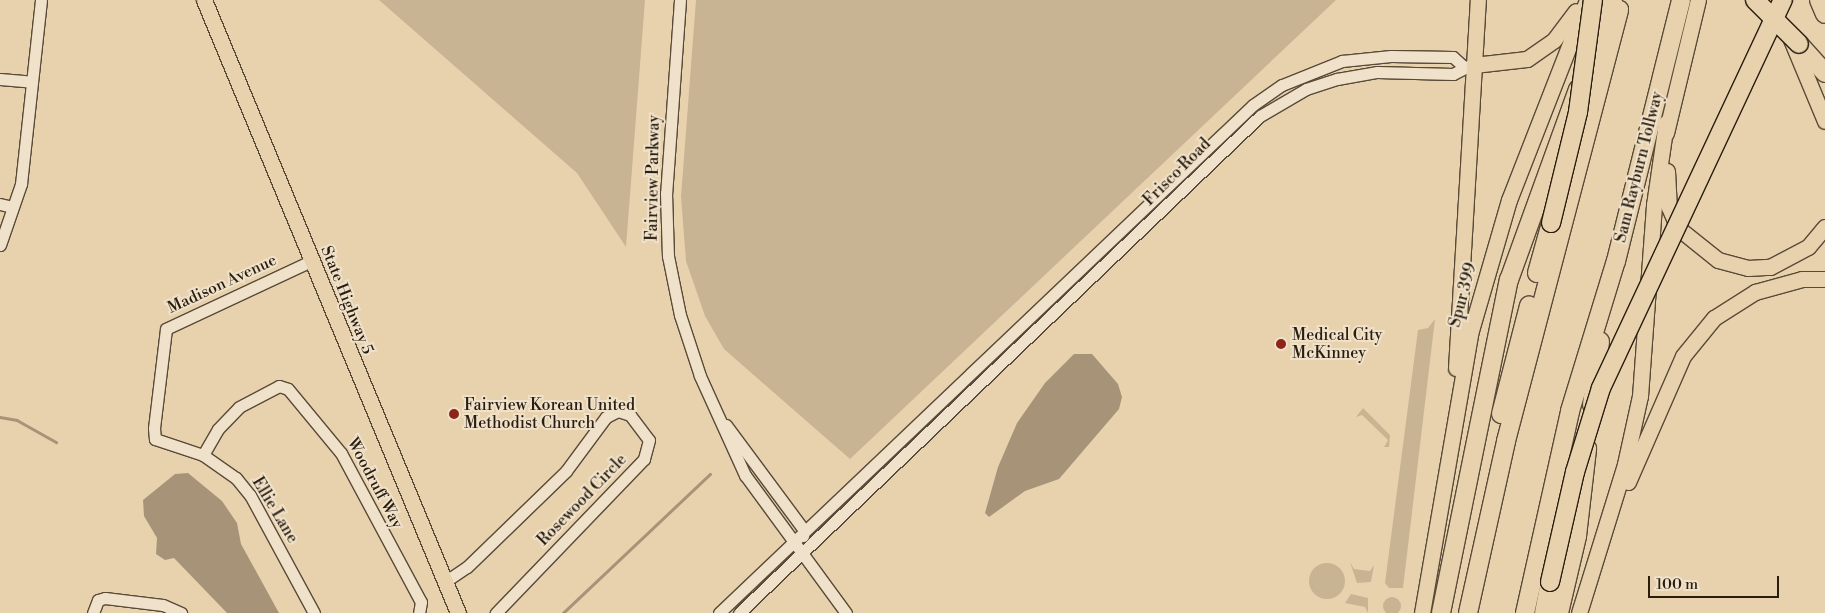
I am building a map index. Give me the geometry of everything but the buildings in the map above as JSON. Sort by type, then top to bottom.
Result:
[{"type":"highway","points":[[1467,613],[1470,563],[1510,376],[1551,223],[1578,112],[1593,0]]},
{"type":"highway","points":[[1440,613],[1509,280],[1529,214],[1613,0]]},
{"type":"highway","points":[[1467,613],[1506,441],[1622,0]]},
{"type":"highway","name":"Sam Rayburn Tollway","points":[[1525,613],[1592,332],[1616,261],[1681,0]]},
{"type":"highway","points":[[1756,0],[1825,73]]},
{"type":"highway","points":[[1544,613],[1575,472],[1601,388],[1783,0]]},
{"type":"highway","points":[[1819,0],[1825,14]]},
{"type":"highway","points":[[1560,613],[1577,536],[1597,359],[1616,261]]},
{"type":"main road","name":"State Highway 5","points":[[204,0],[458,613]]},
{"type":"main road","points":[[1452,424],[1469,66],[1478,0]]},
{"type":"main road","points":[[1469,66],[1510,64],[1541,52],[1586,0]]},
{"type":"main road","name":"Spur 399","points":[[1422,613],[1452,424],[1470,334],[1499,232],[1586,0]]},
{"type":"main road","points":[[1579,613],[1602,541],[1640,396],[1654,205],[1666,123],[1698,0]]},
{"type":"main road","points":[[1776,0],[1825,127]]},
{"type":"main road","points":[[1666,123],[1669,207],[1678,228],[1703,252],[1733,265],[1770,267],[1808,247],[1825,227]]},
{"type":"main road","points":[[1602,541],[1669,386],[1696,337],[1714,318],[1754,292],[1802,279],[1825,279]]},
{"type":"street","points":[[0,245],[20,184],[41,0]]},
{"type":"street","name":"Fairview Parkway","points":[[680,0],[668,133],[668,256],[683,323],[716,409],[745,475],[846,613]]},
{"type":"street","points":[[719,613],[1071,275],[1253,105],[1301,75],[1342,61],[1391,56],[1453,56],[1469,66]]},
{"type":"street","name":"Frisco Road","points":[[739,613],[1260,116],[1306,89],[1353,75],[1453,74],[1469,66]]},
{"type":"street","points":[[0,79],[32,82]]},
{"type":"street","points":[[1253,105],[1260,116]]},
{"type":"street","points":[[0,204],[12,207]]},
{"type":"street","name":"Madison Avenue","points":[[155,439],[161,338],[166,329],[313,260]]},
{"type":"street","points":[[1071,275],[1081,286]]},
{"type":"street","name":"Woodruff Way","points":[[203,455],[218,429],[239,407],[279,386],[329,433],[421,602],[420,612]]},
{"type":"street","name":"Fairview Parkway","points":[[716,409],[804,530]]},
{"type":"street","name":"Rosewood Circle","points":[[446,581],[467,567],[566,471],[606,417],[618,411],[630,415],[649,440],[644,459],[496,613]]},
{"type":"street","points":[[915,425],[925,436]]},
{"type":"street","name":"Ellie Lane","points":[[155,439],[203,455],[230,472],[250,495],[314,613]]},
{"type":"street","points":[[801,553],[804,530]]},
{"type":"street","points":[[93,613],[98,600],[163,605],[181,613]]},
{"type":"shaded area","points":[[379,0],[645,0],[626,247],[577,173]]},
{"type":"shaded area","points":[[696,0],[1336,0],[850,459],[724,349],[705,316],[686,261],[681,197]]},
{"type":"shaded area","points":[[1435,319],[1403,588],[1389,588],[1385,583],[1418,330],[1428,328]]},
{"type":"shaded area","points":[[1074,354],[1092,354],[1118,384],[1122,397],[1119,409],[1059,479],[1025,491],[989,517],[985,513],[998,467],[1017,423],[1045,383]]},
{"type":"shaded area","points":[[1363,408],[1390,435],[1389,447],[1384,447],[1388,440],[1362,415],[1356,417]]},
{"type":"shaded area","points":[[188,473],[222,501],[237,523],[241,544],[279,613],[227,613],[174,558],[165,560],[156,554],[157,538],[144,516],[143,500],[175,474]]},
{"type":"shaded area","points":[[1350,562],[1354,569],[1370,571],[1374,565],[1371,582],[1357,583]]},
{"type":"shaded area","points":[[1327,563],[1339,569],[1345,581],[1339,593],[1327,599],[1315,593],[1309,581],[1315,569]]},
{"type":"shaded area","points":[[1351,594],[1368,598],[1368,613],[1365,607],[1345,603]]},
{"type":"shaded area","points":[[1392,597],[1398,600],[1401,606],[1398,612],[1392,615],[1386,612],[1383,606],[1386,600]]},
{"type":"waterway","points":[[0,417],[17,420],[56,442]]},
{"type":"waterway","points":[[563,613],[710,474]]},
{"type":"place","name":"Medical City McKinney","points":[[1281,344]]},
{"type":"place","name":"Fairview Korean United Methodist Church","points":[[454,414]]}]
